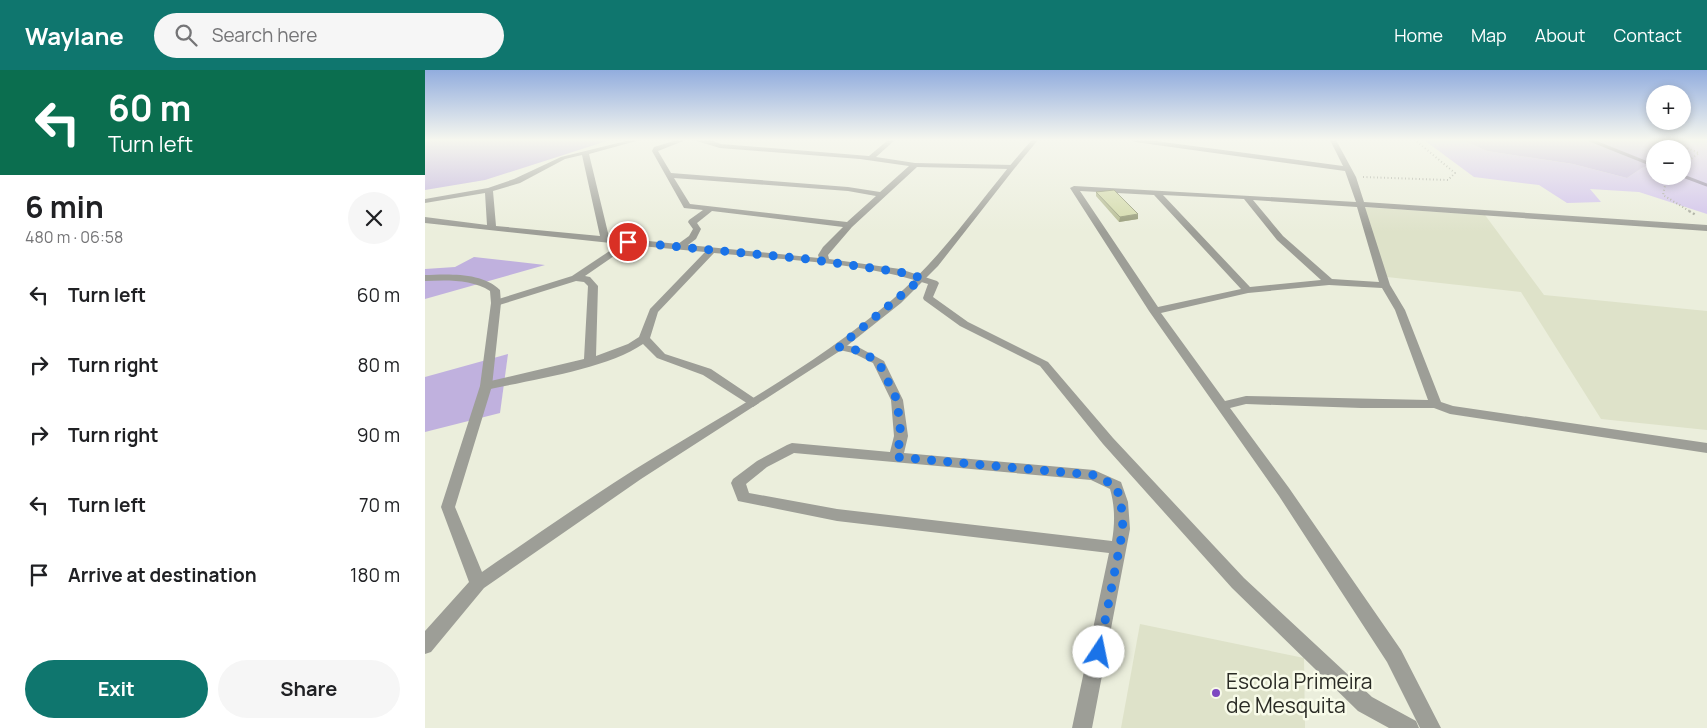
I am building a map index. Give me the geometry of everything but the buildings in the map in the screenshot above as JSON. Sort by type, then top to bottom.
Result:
[{"type":"street","points":[[425,201],[489,190],[517,181],[538,171]]},
{"type":"street","points":[[589,171],[605,240]]},
{"type":"street","points":[[666,171],[687,206],[849,225]]},
{"type":"street","points":[[825,261],[823,256],[826,250],[849,225],[909,171]]},
{"type":"street","points":[[425,646],[478,583],[636,475],[753,403],[839,347],[922,278],[961,233],[1008,171]]},
{"type":"street","points":[[1337,171],[1350,173],[1385,285],[1400,310],[1435,404]]},
{"type":"street","points":[[668,175],[848,189],[883,195]]},
{"type":"street","points":[[1431,728],[1394,656],[1285,492],[1155,311],[1073,188],[1246,197],[1707,228]]},
{"type":"street","points":[[489,190],[492,228]]},
{"type":"street","points":[[1156,192],[1248,290]]},
{"type":"street","points":[[1246,197],[1279,238],[1310,263],[1329,282]]},
{"type":"street","points":[[679,247],[693,237],[697,229],[692,222],[710,209]]},
{"type":"street","points":[[425,220],[605,240],[825,261],[900,272],[934,283],[928,298],[964,324],[1044,364],[1108,441],[1238,583],[1365,704],[1409,728]]},
{"type":"street","points":[[496,303],[575,278],[628,242]]},
{"type":"street","points":[[486,386],[622,352],[644,339],[649,332],[653,313],[712,250]]},
{"type":"street","points":[[425,278],[450,278],[490,285],[495,290],[496,303],[486,386],[448,507],[478,583]]},
{"type":"street","points":[[575,278],[587,279],[593,286],[590,361]]},
{"type":"street","points":[[1155,311],[1248,290],[1329,282],[1385,285]]},
{"type":"street","points":[[644,339],[661,356],[707,372],[753,403]]},
{"type":"street","points":[[839,347],[856,350],[878,361],[897,400],[901,436],[896,457]]},
{"type":"street","points":[[1222,406],[1246,400],[1361,404],[1435,404],[1450,410],[1701,448],[1707,460]]},
{"type":"street","points":[[1083,728],[1123,529],[1121,502],[1116,486],[1094,475],[792,448],[762,464],[738,483],[743,497],[837,516],[1118,548]]},
{"type":"path","points":[[1350,173],[1447,180],[1455,173],[1452,171]]},
{"type":"path","points":[[1665,185],[1663,195],[1701,218]]},
{"type":"shaded area","points":[[425,171],[514,171],[485,180],[425,190]]},
{"type":"shaded area","points":[[1465,171],[1599,171],[1627,178],[1638,171],[1646,171],[1646,185],[1691,185],[1691,171],[1707,171],[1707,214],[1639,192],[1590,189],[1601,202],[1567,203],[1539,185],[1474,177]]},
{"type":"shaded area","points":[[1599,171],[1638,171],[1627,178]]},
{"type":"shaded area","points":[[1360,207],[1485,215],[1544,295],[1707,311],[1707,430],[1601,419],[1521,292],[1387,277]]},
{"type":"shaded area","points":[[474,257],[545,265],[425,299],[425,269],[455,267]]},
{"type":"shaded area","points":[[508,354],[500,413],[425,432],[425,377]]},
{"type":"shaded area","name":"Escola Primeira de Mesquita","points":[[1140,624],[1304,658],[1305,728],[1121,728]]},
{"type":"waterway","points":[[1691,179],[1707,185]]},
{"type":"place","name":"Escola Primeira de Mesquita","points":[[1216,693]]},
{"type":"route","points":[[628,242],[807,259],[900,272],[922,278],[897,301],[839,347],[856,350],[878,361],[897,400],[901,436],[896,457],[1094,475],[1116,486],[1121,502],[1123,529],[1099,652]]}]
